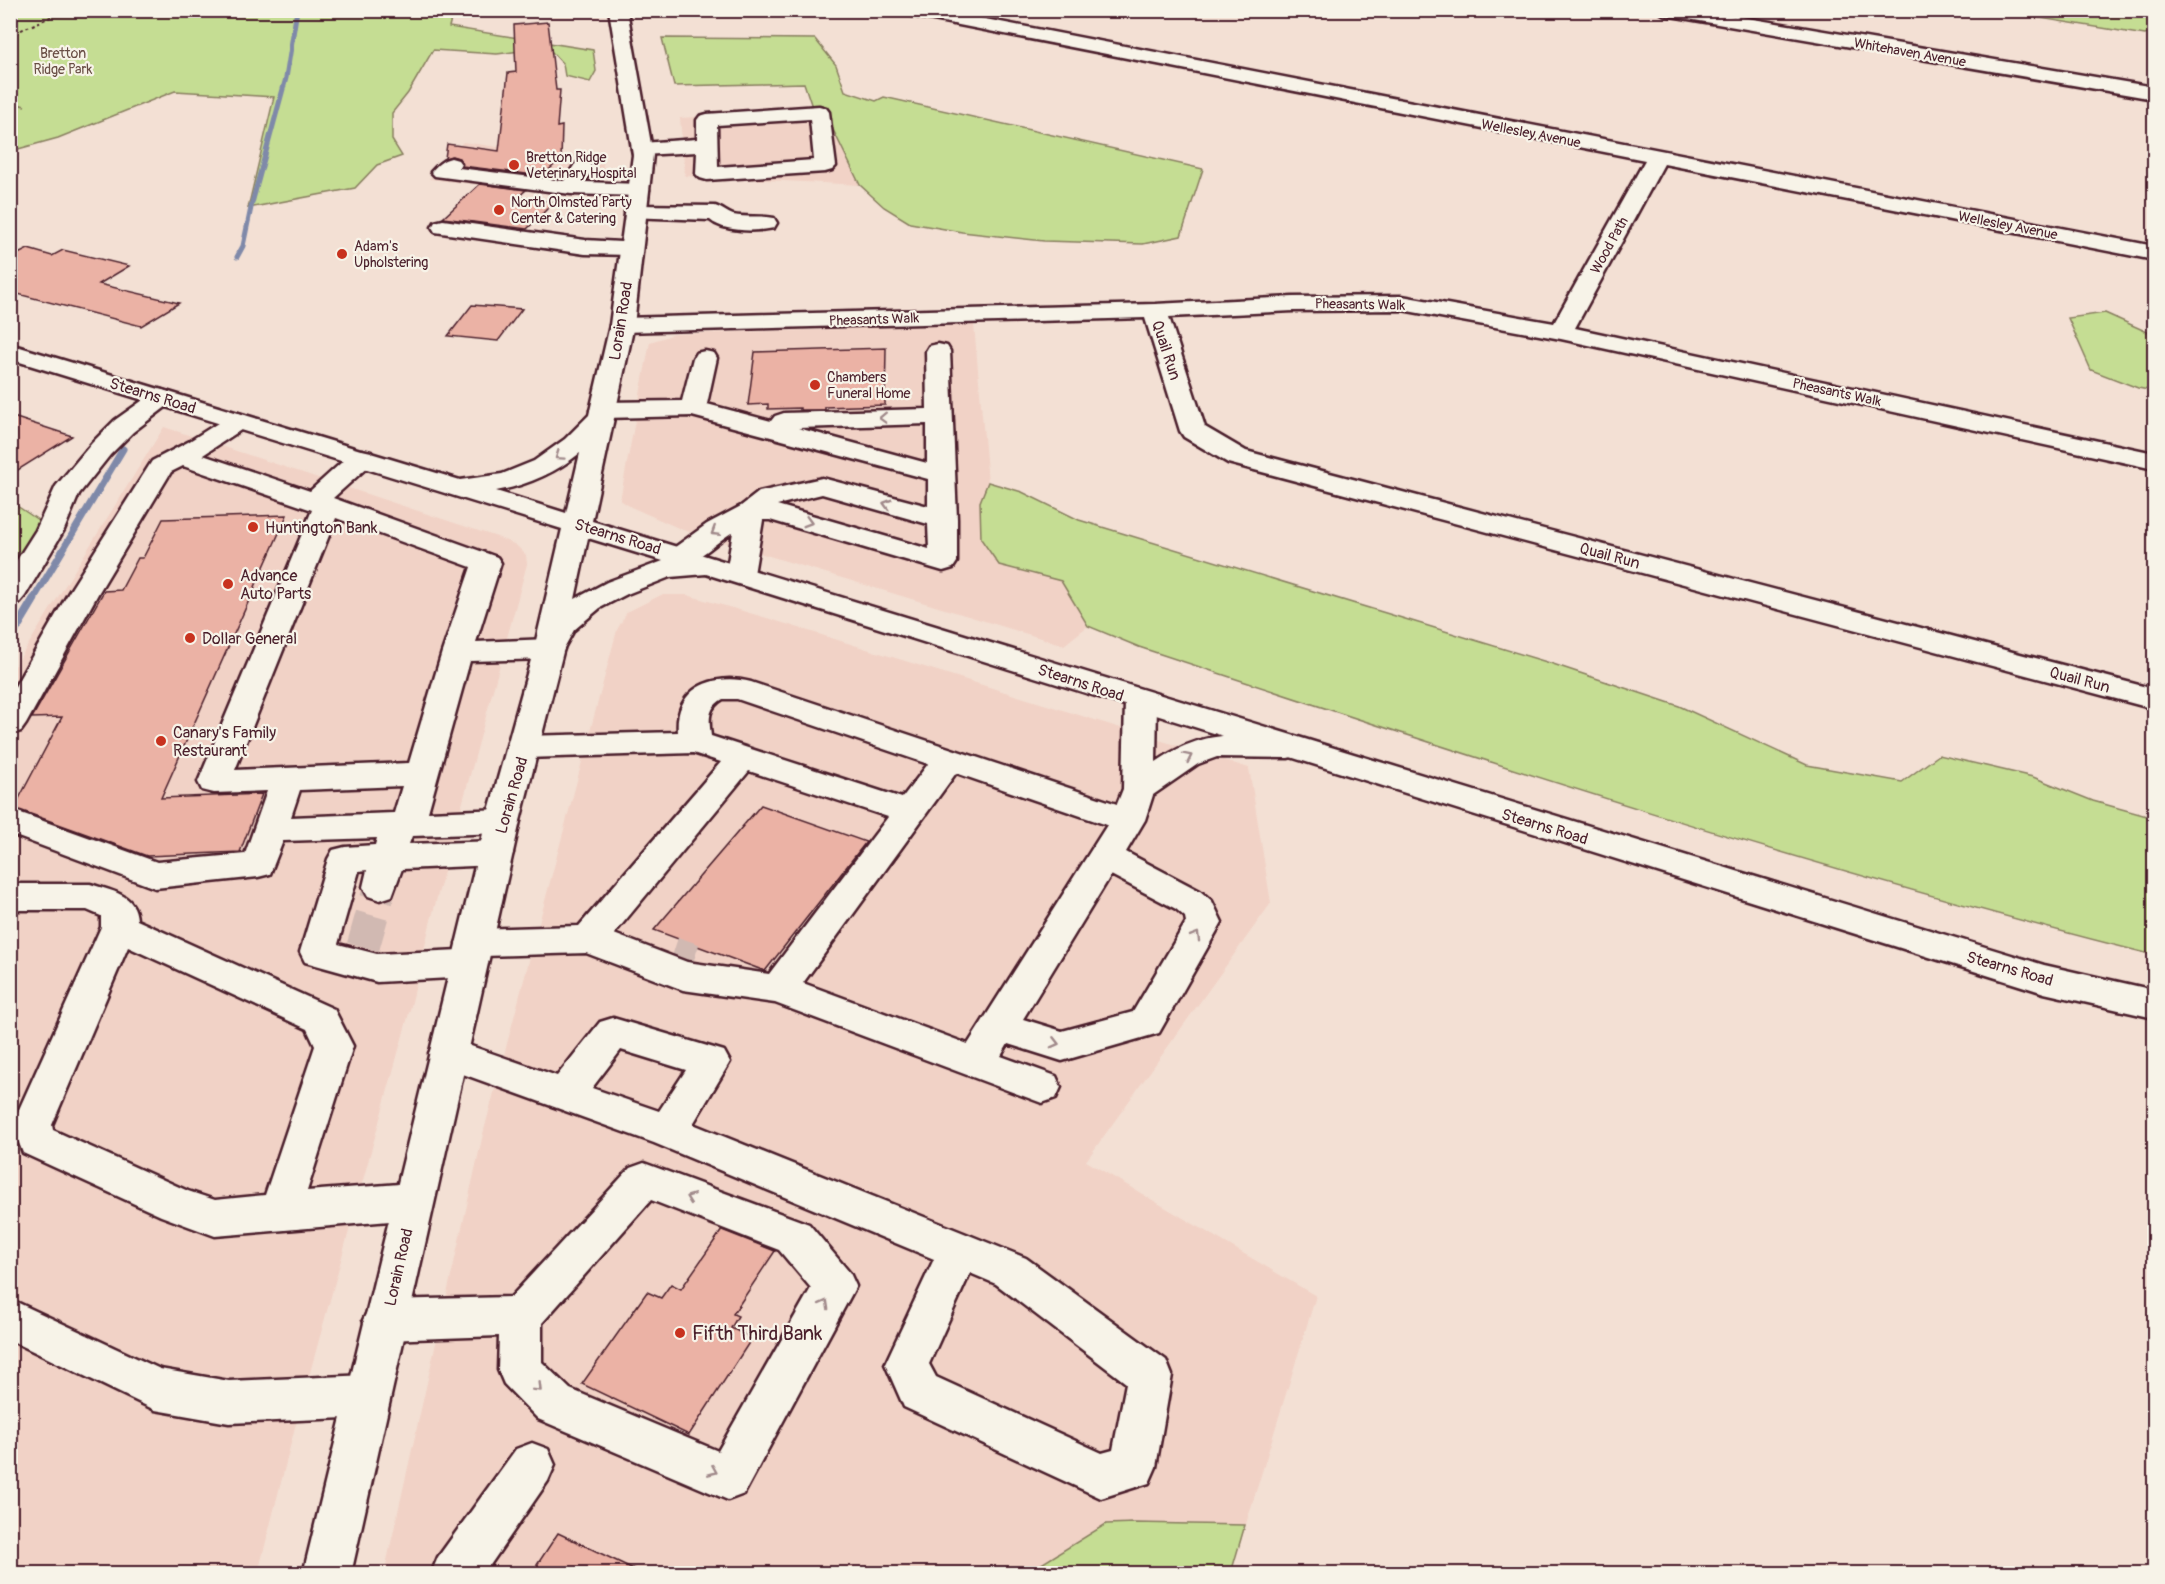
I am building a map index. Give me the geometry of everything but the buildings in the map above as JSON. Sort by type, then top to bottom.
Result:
[{"type":"street","name":"Lorain Road","points":[[327,1574],[499,837],[549,649],[621,325],[642,150],[618,10]]},
{"type":"street","name":"Wellesley Avenue","points":[[908,10],[1657,158],[2154,253]]},
{"type":"street","name":"Whitehaven Avenue","points":[[1665,10],[2154,93]]},
{"type":"street","points":[[819,112],[825,166],[707,174],[707,145],[707,120],[819,112]]},
{"type":"street","points":[[642,150],[707,145]]},
{"type":"street","name":"Wood Path","points":[[1561,332],[1657,158]]},
{"type":"street","points":[[451,164],[442,172],[572,188],[638,190]]},
{"type":"street","points":[[572,188],[582,168]]},
{"type":"street","points":[[636,212],[716,213],[726,221],[766,223]]},
{"type":"street","points":[[442,227],[585,247],[631,248]]},
{"type":"street","name":"Pheasants Walk","points":[[621,325],[1155,311],[1293,304],[1402,303],[1561,332],[2154,461]]},
{"type":"street","name":"Quail Run","points":[[1155,311],[1193,431],[1237,457],[2154,699]]},
{"type":"street","name":"Stearns Road","points":[[10,351],[728,570],[1288,747],[2044,979],[2154,1004]]},
{"type":"street","points":[[751,512],[771,512],[943,562],[938,351]]},
{"type":"street","points":[[693,408],[705,358]]},
{"type":"street","points":[[10,597],[50,530],[66,492],[101,449],[124,426],[162,398]]},
{"type":"street","points":[[455,486],[491,486],[514,480],[550,463],[581,441],[602,413],[693,408],[942,475]]},
{"type":"street","points":[[751,423],[941,416]]},
{"type":"street","points":[[10,724],[84,591],[161,467],[238,421]]},
{"type":"street","points":[[822,486],[857,452]]},
{"type":"street","points":[[181,457],[487,563],[456,652],[422,774],[393,849]]},
{"type":"street","points":[[362,458],[320,504],[214,782],[422,774]]},
{"type":"street","points":[[681,556],[717,530],[751,512],[769,498],[822,486],[943,519]]},
{"type":"street","points":[[456,652],[549,649],[562,625],[590,602],[624,585],[666,569],[728,570],[751,512]]},
{"type":"street","points":[[695,742],[694,713],[706,694],[722,687],[740,689],[949,759],[1134,804]]},
{"type":"street","points":[[1134,804],[1142,701]]},
{"type":"street","points":[[524,747],[695,742],[909,812]]},
{"type":"street","points":[[976,1063],[1105,856],[1134,804],[1187,756],[1215,746],[1288,747]]},
{"type":"street","points":[[589,939],[743,758]]},
{"type":"street","points":[[778,989],[949,759]]},
{"type":"street","points":[[10,820],[155,875],[258,865],[287,780]]},
{"type":"street","points":[[269,830],[393,849]]},
{"type":"street","points":[[499,837],[393,849],[345,859],[318,952],[362,955],[377,968],[472,953],[589,939],[683,976],[778,989],[1042,1087]]},
{"type":"street","points":[[999,1026],[1062,1046],[1146,1023],[1204,922],[1200,910],[1188,900],[1105,856]]},
{"type":"street","points":[[10,897],[90,897],[119,909],[119,927],[32,1125],[37,1141],[175,1204],[215,1218],[414,1201]]},
{"type":"street","points":[[119,927],[321,1019],[334,1046],[280,1211]]},
{"type":"street","points":[[623,952],[683,956],[724,980]]},
{"type":"street","points":[[565,1095],[613,1033],[711,1062],[668,1131]]},
{"type":"street","points":[[448,1053],[668,1131],[1011,1271],[1150,1375],[1133,1467],[1101,1476],[920,1392],[907,1364],[959,1250]]},
{"type":"street","points":[[385,1320],[521,1316],[644,1180],[794,1238],[835,1286],[728,1478],[554,1404],[520,1370],[521,1316]]},
{"type":"street","points":[[10,1318],[155,1389],[229,1402],[368,1396]]},
{"type":"street","points":[[455,1574],[532,1466]]},
{"type":"path","points":[[10,35],[66,10]]},
{"type":"shaded area","points":[[823,109],[860,185],[685,176],[680,118]]},
{"type":"shaded area","points":[[463,142],[603,162],[604,199],[429,179]]},
{"type":"shaded area","points":[[974,325],[988,482],[980,503],[1000,565],[1061,581],[1088,626],[1064,645],[683,530],[620,500],[650,342],[675,334]]},
{"type":"shaded area","points":[[164,427],[497,537],[516,545],[526,555],[527,564],[431,920],[411,1006],[295,1427],[258,1573],[11,1573],[10,674]]},
{"type":"shaded area","points":[[661,595],[687,595],[767,618],[1249,768],[1271,903],[1086,1161],[1316,1296],[1231,1573],[384,1574],[483,1134],[617,630],[627,612]]},
{"type":"green space","name":"Bretton Ridge Park","points":[[11,11],[453,11],[449,27],[593,50],[596,71],[590,82],[565,76],[563,64],[551,51],[528,50],[497,54],[433,50],[408,93],[392,113],[392,140],[402,156],[377,165],[355,188],[248,208],[274,97],[175,91],[58,138],[11,151],[11,103],[25,106],[11,102]]},
{"type":"green space","points":[[1998,11],[2154,11],[2154,31],[2145,35]]},
{"type":"green space","points":[[662,38],[815,39],[836,65],[845,91],[876,101],[884,97],[1203,169],[1181,236],[1143,244],[1044,241],[962,232],[910,223],[884,207],[860,185],[823,109],[813,110],[804,83],[674,86]]},
{"type":"green space","points":[[2105,313],[2154,335],[2154,391],[2138,388],[2091,370],[2068,318]]},
{"type":"green space","points":[[988,482],[1022,492],[1079,520],[1550,663],[1679,706],[1807,765],[1902,782],[1939,755],[2033,777],[2093,801],[2154,818],[2154,955],[2026,922],[1771,849],[1517,771],[1139,647],[1088,626],[1061,581],[999,565],[981,539],[980,502]]},
{"type":"green space","points":[[11,502],[41,522],[11,580]]},
{"type":"green space","points":[[1106,1524],[1245,1525],[1231,1573],[1027,1573]]},
{"type":"waterway","points":[[237,257],[243,246],[252,203],[286,78],[297,10]]},
{"type":"waterway","points":[[33,600],[123,449]]},
{"type":"waterway","points":[[10,639],[34,599]]},
{"type":"tunnel","points":[[363,947],[380,887]]},
{"type":"tunnel","points":[[673,953],[694,960]]},
{"type":"place","name":"Bretton Ridge Veterinary Hospital","points":[[514,165]]},
{"type":"place","name":"North Olmsted Party Center & Catering","points":[[499,210]]},
{"type":"place","name":"Adam's Upholstering","points":[[342,254]]},
{"type":"place","name":"Chambers Funeral Home","points":[[815,385]]},
{"type":"place","name":"Huntington Bank","points":[[253,527]]},
{"type":"place","name":"Advance Auto Parts","points":[[228,584]]},
{"type":"place","name":"Dollar General","points":[[190,638]]},
{"type":"place","name":"Canary's Family Restaurant","points":[[161,741]]},
{"type":"place","name":"Fifth Third Bank","points":[[680,1333]]}]
